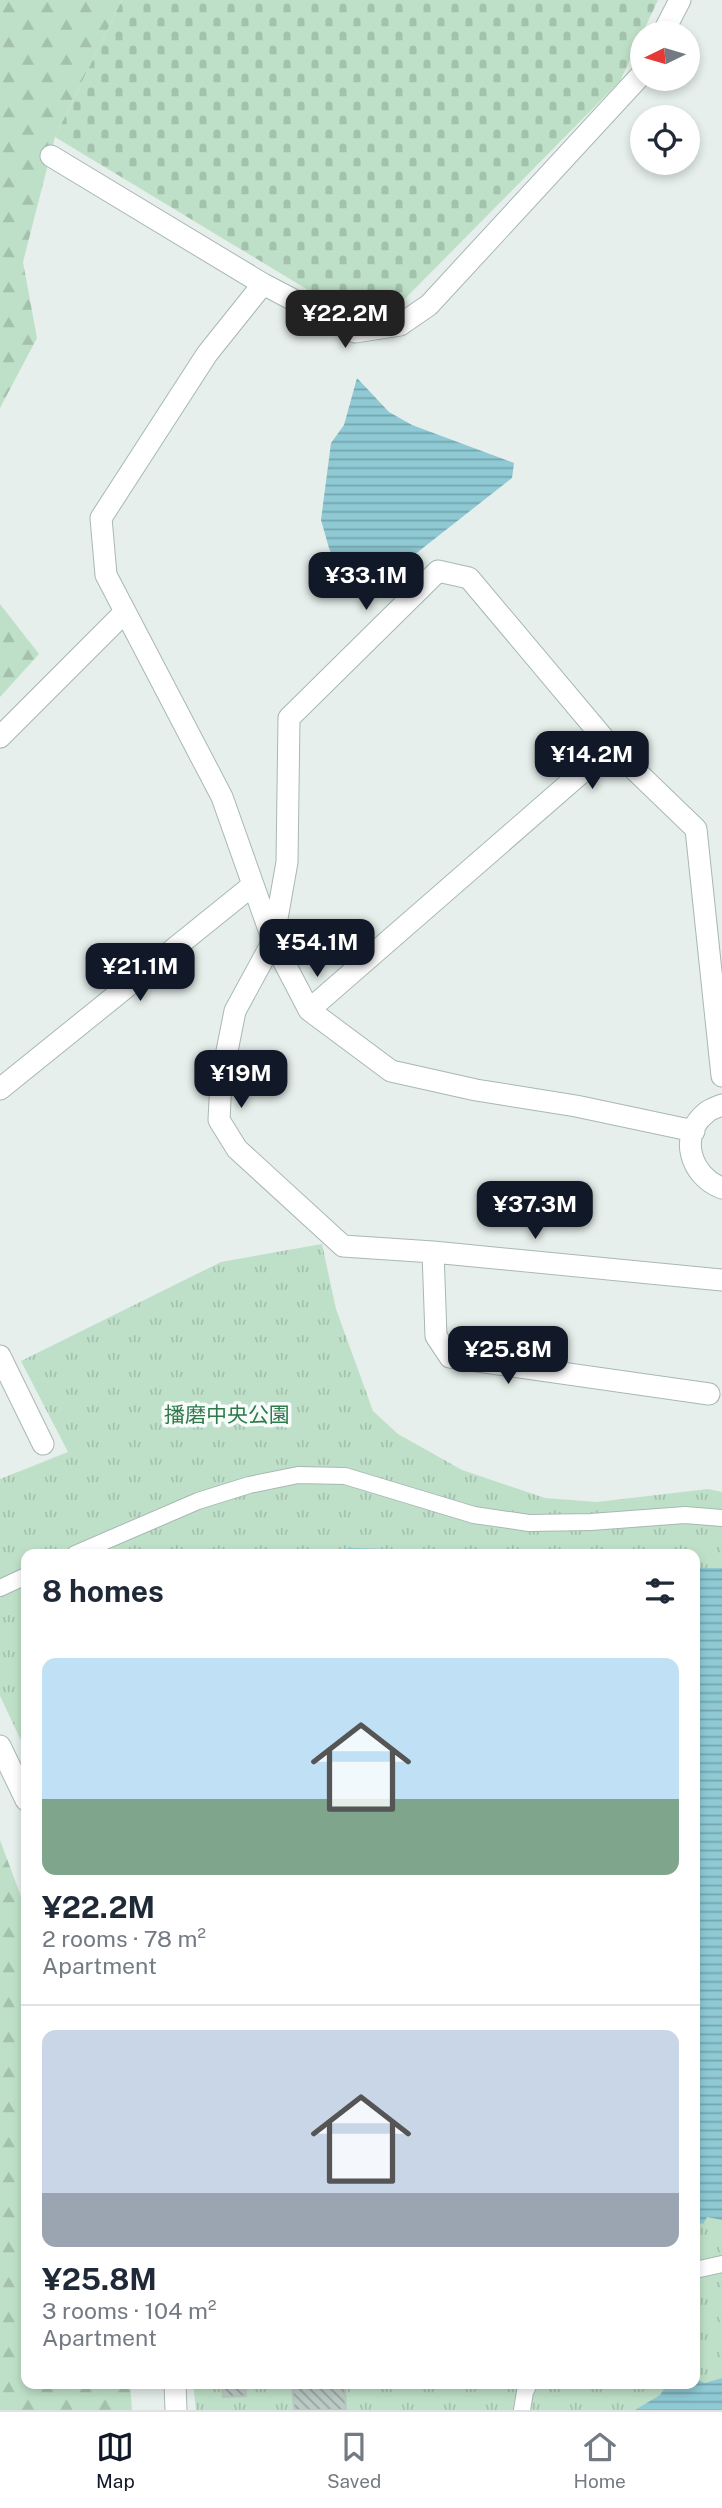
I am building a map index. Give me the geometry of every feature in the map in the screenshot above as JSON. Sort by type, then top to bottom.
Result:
[{"type":"street","points":[[669,21],[680,0]]},
{"type":"street","points":[[51,156],[263,284],[355,332],[400,325],[429,305],[630,87]]},
{"type":"street","points":[[263,284],[207,354],[101,518],[106,575],[222,797],[273,941],[309,1010],[391,1071],[476,1090],[576,1106],[694,1130]]},
{"type":"street","points":[[722,1076],[696,829],[611,747],[468,578],[438,571],[289,718],[288,862],[273,941],[235,1011],[221,1081],[219,1120],[237,1149],[343,1246],[722,1280]]},
{"type":"street","points":[[0,737],[124,612]]},
{"type":"street","points":[[309,1010],[611,747]]},
{"type":"street","points":[[0,1089],[253,885]]},
{"type":"street","points":[[722,1105],[706,1113],[694,1130],[690,1150],[696,1169],[710,1184],[722,1188]]},
{"type":"street","points":[[433,1252],[436,1336],[450,1357],[709,1394]]},
{"type":"street","points":[[0,1356],[43,1444]]},
{"type":"street","points":[[0,1746],[21,1790]]},
{"type":"street","points":[[175,2389],[176,2410]]},
{"type":"lane","points":[[87,1549],[198,1501],[249,1485],[298,1475],[345,1476],[474,1515],[529,1523],[685,1516],[722,1518]]},
{"type":"lane","points":[[0,1588],[21,1578]]},
{"type":"lane","points":[[700,2269],[722,2263]]},
{"type":"lane","points":[[522,2410],[526,2389]]},
{"type":"green space","points":[[0,0],[122,0],[55,137],[23,262],[37,338],[0,408]]},
{"type":"green space","points":[[122,0],[658,0],[648,21],[630,21],[630,60],[620,81],[386,318],[361,322],[55,137]]},
{"type":"green space","points":[[0,604],[39,654],[0,697]]},
{"type":"green space","name":"播磨中央公園","points":[[322,1244],[336,1309],[373,1411],[398,1434],[462,1470],[545,1498],[597,1502],[708,1489],[722,1492],[722,2410],[196,2410],[194,2389],[700,2389],[700,1549],[21,1549],[21,1740],[0,1696],[0,1479],[68,1452],[21,1361],[221,1262]]},
{"type":"green space","points":[[0,1840],[21,1897],[21,2389],[130,2389],[132,2410],[0,2410]]},
{"type":"water","points":[[357,378],[389,412],[412,425],[514,463],[512,478],[400,566],[374,584],[352,587],[343,583],[321,520],[331,443],[344,425]]},
{"type":"water","points":[[700,1568],[722,1568],[722,2220],[707,2217],[703,2224],[700,2223]]},
{"type":"water","points":[[722,2378],[722,2410],[635,2410],[660,2395],[664,2389],[700,2389],[700,2381],[705,2383]]},
{"type":"building","points":[[222,2389],[246,2389],[246,2396],[223,2397]]},
{"type":"building","points":[[292,2389],[345,2389],[346,2410],[294,2410]]}]
